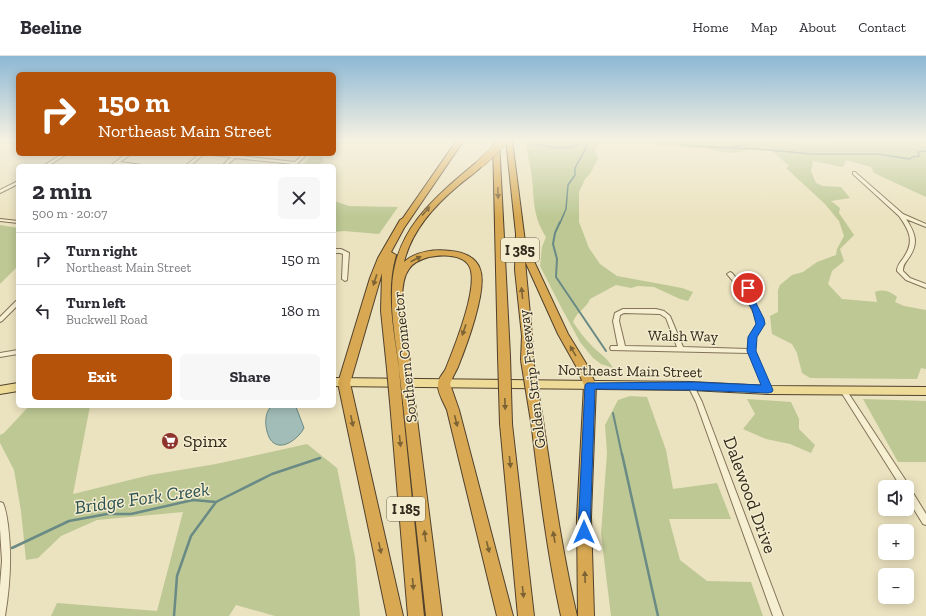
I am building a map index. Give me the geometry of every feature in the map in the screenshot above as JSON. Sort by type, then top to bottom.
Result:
[{"type":"highway","name":"Southern Connector","points":[[434,616],[399,369],[386,296],[389,258],[404,220],[443,166]]},
{"type":"highway","name":"Southern Connector","points":[[399,369],[397,290],[399,265],[403,251],[414,226],[437,200],[476,166]]},
{"type":"highway","name":"Golden Strip Freeway","points":[[497,166],[506,424],[526,616]]},
{"type":"highway","name":"Golden Strip Freeway","points":[[512,166],[520,242],[520,270],[527,336],[527,360],[537,420],[549,512],[561,581],[569,616]]},
{"type":"highway","points":[[395,616],[339,382],[383,258],[404,220]]},
{"type":"highway","points":[[520,242],[534,268],[549,306],[565,337],[586,372],[590,385],[584,517],[586,616]]},
{"type":"highway","points":[[397,290],[400,276],[405,267],[415,258],[426,254],[451,253],[466,258],[475,267],[477,280],[475,295],[444,384],[453,410],[504,616]]},
{"type":"highway","name":"Southern Connector","points":[[403,403],[416,616]]},
{"type":"main road","name":"Northeast Main Street","points":[[339,382],[691,386],[768,390],[926,392]]},
{"type":"main road","points":[[0,390],[16,387]]},
{"type":"street","points":[[854,173],[901,215],[913,240],[911,249],[900,267],[900,271],[908,280],[926,286]]},
{"type":"street","points":[[0,192],[16,183]]},
{"type":"street","points":[[901,215],[926,226]]},
{"type":"street","points":[[0,220],[16,222]]},
{"type":"street","points":[[336,251],[341,250],[346,253],[346,279]]},
{"type":"street","points":[[730,274],[740,286],[745,286],[752,291],[752,294],[748,296],[756,309],[760,319],[760,324],[752,337],[751,351],[768,390]]},
{"type":"street","points":[[0,320],[16,305]]},
{"type":"street","points":[[622,348],[616,321],[617,314],[623,311],[656,311],[662,312],[668,317],[681,349]]},
{"type":"street","name":"Walsh Way","points":[[613,348],[751,351]]},
{"type":"street","points":[[0,355],[16,352]]},
{"type":"street","name":"Dalewood Drive","points":[[691,386],[699,402],[778,616]]},
{"type":"street","points":[[843,390],[901,480]]},
{"type":"street","points":[[914,502],[926,521]]},
{"type":"street","points":[[0,506],[6,536],[7,568],[0,616]]},
{"type":"green space","points":[[530,166],[594,166],[590,174],[585,179],[579,192],[579,222],[589,248],[600,264],[617,276],[682,288],[693,292],[688,301],[654,287],[638,286],[631,288],[616,285],[590,299],[573,322],[587,341],[611,364],[613,368],[601,364],[593,358],[580,342],[540,266],[542,247],[546,237],[536,215]]},
{"type":"green space","points":[[789,166],[812,166],[811,171],[816,183],[823,186],[841,187],[850,198],[831,201],[840,208],[839,213],[854,235],[840,249],[844,261],[832,271],[828,284],[842,299],[877,302],[875,292],[884,291],[892,293],[897,297],[895,302],[904,306],[926,310],[926,369],[921,368],[917,379],[810,378],[802,373],[797,353],[792,344],[772,334],[770,316],[778,312],[778,290],[780,285],[792,275],[803,272],[817,262],[836,255],[837,249],[844,236],[839,221],[825,204],[786,168]]},
{"type":"green space","points":[[868,166],[926,166],[926,197],[874,173],[871,167]]},
{"type":"green space","points":[[336,202],[349,206],[398,207],[379,234],[344,231],[336,232]]},
{"type":"green space","points":[[0,225],[16,228],[16,268],[0,284]]},
{"type":"green space","points":[[630,396],[647,397],[666,450],[673,489],[717,483],[731,519],[669,519],[680,560],[707,581],[751,582],[763,616],[611,616],[601,534],[607,453],[605,425],[618,400]]},
{"type":"green space","points":[[747,399],[791,402],[799,419],[799,429],[815,445],[811,453],[790,444],[766,439],[743,429],[755,414]]},
{"type":"green space","points":[[863,399],[926,401],[926,462],[898,462]]},
{"type":"green space","points":[[27,408],[90,408],[73,494],[150,475],[216,464],[307,444],[337,468],[355,557],[360,616],[275,616],[236,605],[229,616],[51,616],[57,603],[157,611],[183,512],[97,520],[61,536],[38,558],[26,560],[21,511],[14,470],[0,443],[0,435],[4,433]]},
{"type":"water","points":[[296,408],[304,428],[302,432],[294,440],[284,445],[274,443],[268,435],[266,426],[266,417],[269,409]]},
{"type":"waterway","name":"Bridge Fork Creek","points":[[560,223],[566,209],[568,185],[575,175],[576,166]]},
{"type":"waterway","points":[[560,222],[555,233],[553,244],[557,259],[556,277],[606,351]]},
{"type":"waterway","points":[[613,413],[622,455]]},
{"type":"waterway","points":[[622,454],[658,616]]},
{"type":"waterway","name":"Bridge Fork Creek","points":[[216,502],[272,474],[320,458]]},
{"type":"waterway","name":"Bridge Fork Creek","points":[[12,548],[69,521],[107,514],[131,514],[193,500],[216,502]]},
{"type":"waterway","points":[[174,616],[177,576],[191,536],[216,502]]},
{"type":"place","name":"Spinx","points":[[170,441]]},
{"type":"route","points":[[584,532],[590,385],[691,386],[768,390],[751,351],[752,337],[760,324],[760,319],[748,296],[752,294],[752,291],[748,288]]}]
